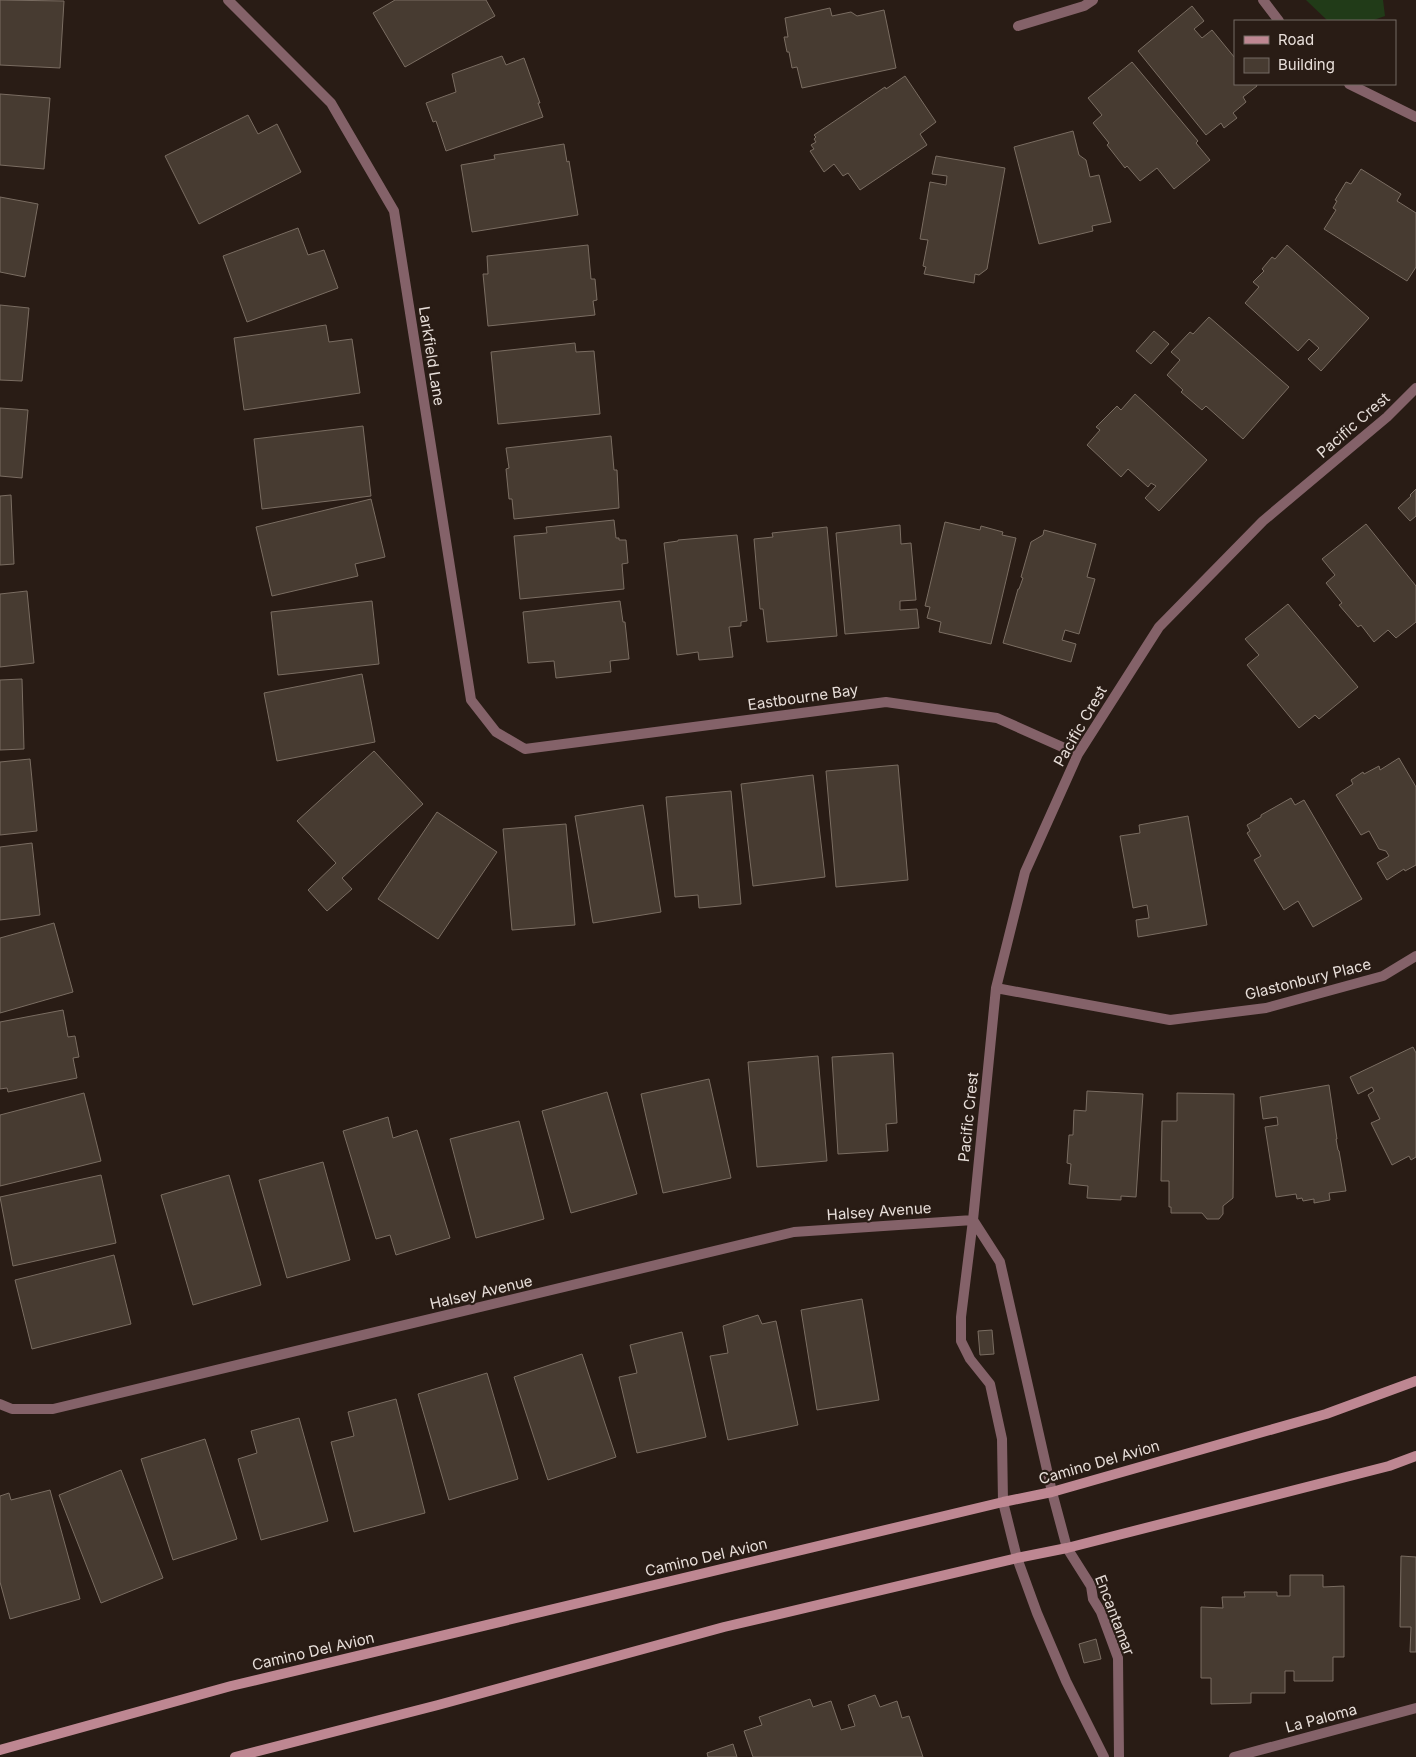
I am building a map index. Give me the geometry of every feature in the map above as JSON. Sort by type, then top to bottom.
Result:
[{"type":"main road","name":"Camino Del Avion","points":[[0,1750],[231,1686],[1003,1502],[1052,1492],[1326,1414],[1416,1381]]},
{"type":"main road","points":[[235,1757],[438,1705],[724,1627],[1067,1548],[1389,1466],[1416,1456]]},
{"type":"street","name":"Larkfield Lane","points":[[228,0],[330,103],[394,211],[471,700],[496,732],[526,749]]},
{"type":"street","points":[[1018,26],[1084,6],[1093,0]]},
{"type":"street","points":[[1263,0],[1278,20]]},
{"type":"street","points":[[1351,85],[1416,118]]},
{"type":"street","name":"Pacific Crest","points":[[1017,1558],[1003,1502],[1002,1439],[990,1384],[970,1359],[961,1341],[961,1317],[973,1220],[996,988],[1025,872],[1078,754],[1159,627],[1263,521],[1387,417],[1416,388]]},
{"type":"street","name":"Eastbourne Bay","points":[[526,749],[886,702],[997,718],[1078,754]]},
{"type":"street","name":"Glastonbury Place","points":[[996,988],[1170,1020],[1266,1008],[1383,976],[1416,956]]},
{"type":"street","points":[[973,1220],[1000,1262],[1052,1492],[1067,1548]]},
{"type":"street","name":"Halsey Avenue","points":[[0,1404],[12,1409],[53,1409],[794,1232],[973,1220]]},
{"type":"street","name":"Encantamar","points":[[1067,1548],[1091,1586],[1093,1599],[1101,1612],[1118,1658],[1119,1757]]},
{"type":"street","points":[[1017,1558],[1037,1613],[1066,1680],[1104,1757]]},
{"type":"street","name":"La Paloma","points":[[1234,1757],[1416,1708]]},
{"type":"green space","points":[[1306,0],[1383,0],[1385,16],[1374,20],[1327,20]]},
{"type":"building","points":[[0,0],[64,1],[60,68],[0,65]]},
{"type":"building","points":[[395,0],[486,0],[495,16],[405,67],[373,13]]},
{"type":"building","points":[[1192,6],[1204,21],[1194,29],[1202,38],[1212,30],[1234,57],[1234,85],[1257,86],[1243,97],[1246,102],[1233,113],[1237,118],[1224,128],[1221,123],[1206,135],[1138,51]]},
{"type":"building","points":[[830,8],[832,16],[851,12],[857,16],[884,10],[896,68],[802,88],[797,67],[792,68],[789,52],[787,52],[784,37],[788,37],[785,18]]},
{"type":"building","points":[[502,56],[506,65],[524,58],[543,117],[446,151],[436,121],[433,122],[426,103],[456,92],[452,74]]},
{"type":"building","points":[[1132,62],[1198,141],[1196,143],[1210,160],[1174,189],[1157,168],[1140,181],[1127,166],[1125,168],[1093,123],[1102,115],[1088,98]]},
{"type":"building","points":[[905,76],[936,122],[920,134],[927,145],[860,190],[848,173],[843,176],[834,164],[824,172],[810,151],[814,149],[811,145],[816,142],[814,135],[885,87],[886,89]]},
{"type":"building","points":[[0,94],[50,98],[44,169],[0,165]]},
{"type":"building","points":[[248,115],[258,134],[277,124],[301,172],[199,224],[165,156]]},
{"type":"building","points":[[1073,131],[1079,155],[1086,160],[1090,177],[1099,175],[1111,222],[1092,226],[1093,231],[1039,244],[1014,147]]},
{"type":"building","points":[[564,144],[567,162],[569,161],[578,215],[472,232],[461,165],[495,159],[494,155]]},
{"type":"building","points":[[936,156],[1005,168],[987,269],[979,275],[975,274],[974,283],[924,274],[926,267],[923,266],[928,240],[920,239],[930,182],[946,185],[947,176],[932,174]]},
{"type":"building","points":[[1361,169],[1401,194],[1397,201],[1416,213],[1416,267],[1407,281],[1324,229],[1336,210],[1333,208],[1337,201],[1335,200],[1346,182],[1351,184]]},
{"type":"building","points":[[0,197],[38,204],[25,277],[0,272]]},
{"type":"building","points":[[298,228],[308,255],[324,250],[338,288],[247,322],[223,256]]},
{"type":"building","points":[[588,245],[591,279],[595,279],[597,300],[593,301],[595,315],[488,326],[483,274],[488,274],[487,256]]},
{"type":"building","points":[[1287,245],[1369,318],[1321,371],[1308,359],[1319,348],[1309,339],[1298,351],[1245,303],[1259,287],[1253,282],[1264,271],[1262,269],[1272,257],[1275,259]]},
{"type":"building","points":[[0,305],[29,308],[22,381],[0,380]]},
{"type":"building","points":[[1209,317],[1289,387],[1243,439],[1206,406],[1202,410],[1181,392],[1183,390],[1167,375],[1180,360],[1171,352],[1190,332],[1193,334]]},
{"type":"building","points":[[326,325],[329,342],[352,339],[360,393],[244,410],[234,338]]},
{"type":"building","points":[[1154,331],[1169,344],[1151,364],[1136,351]]},
{"type":"building","points":[[575,343],[576,352],[594,351],[600,414],[498,424],[491,352]]},
{"type":"building","points":[[1135,394],[1207,460],[1159,511],[1145,498],[1156,486],[1151,483],[1148,487],[1128,469],[1121,477],[1087,445],[1100,430],[1096,427],[1117,406],[1121,410]]},
{"type":"building","points":[[0,408],[28,410],[22,478],[0,476]]},
{"type":"building","points":[[363,426],[371,496],[262,509],[254,439]]},
{"type":"building","points":[[611,436],[614,470],[617,470],[619,508],[514,519],[512,499],[509,499],[506,469],[509,468],[506,448]]},
{"type":"building","points":[[1416,489],[1416,516],[1410,521],[1398,508]]},
{"type":"building","points":[[11,495],[14,564],[0,565],[0,496]]},
{"type":"building","points":[[371,499],[385,557],[355,564],[358,576],[272,596],[256,527]]},
{"type":"building","points":[[614,520],[616,538],[626,540],[628,563],[622,564],[624,589],[520,599],[514,536],[547,533],[546,527]]},
{"type":"building","points":[[945,522],[980,530],[981,526],[1003,532],[1002,535],[1016,538],[991,644],[939,632],[941,622],[927,618],[930,607],[925,606]]},
{"type":"building","points":[[1366,524],[1416,586],[1416,622],[1396,638],[1388,630],[1374,642],[1361,625],[1358,627],[1339,605],[1342,603],[1326,583],[1335,575],[1322,559]]},
{"type":"building","points":[[900,525],[901,544],[911,543],[916,600],[900,601],[900,610],[917,609],[919,628],[845,634],[836,533]]},
{"type":"building","points":[[827,527],[837,636],[767,642],[763,609],[760,609],[754,539],[773,537],[772,533]]},
{"type":"building","points":[[1044,530],[1096,544],[1087,577],[1095,579],[1079,634],[1065,630],[1062,640],[1076,644],[1071,662],[1003,643],[1018,589],[1023,578],[1021,577],[1031,542],[1043,535]]},
{"type":"building","points":[[737,535],[747,621],[741,622],[741,626],[729,627],[733,657],[699,660],[698,652],[677,655],[664,543]]},
{"type":"building","points":[[27,591],[34,663],[0,667],[0,594]]},
{"type":"building","points":[[372,601],[379,664],[278,675],[271,612]]},
{"type":"building","points":[[620,601],[623,622],[625,622],[629,659],[610,661],[611,672],[556,678],[554,661],[528,663],[523,612]]},
{"type":"building","points":[[1288,604],[1358,687],[1319,719],[1315,715],[1299,728],[1247,665],[1259,655],[1245,639]]},
{"type":"building","points":[[362,674],[375,742],[277,761],[264,693]]},
{"type":"building","points":[[22,679],[24,749],[0,750],[0,680]]},
{"type":"building","points":[[374,751],[423,804],[342,878],[352,889],[327,911],[308,890],[336,863],[297,821]]},
{"type":"building","points":[[1399,758],[1416,787],[1416,865],[1405,871],[1404,869],[1387,880],[1377,863],[1389,856],[1386,851],[1379,849],[1369,831],[1361,835],[1336,795],[1353,784],[1351,780],[1363,772],[1364,774],[1379,766],[1380,770]]},
{"type":"building","points":[[30,759],[37,831],[0,835],[0,762]]},
{"type":"building","points":[[898,765],[908,880],[836,887],[826,771]]},
{"type":"building","points":[[813,775],[825,877],[753,886],[741,784]]},
{"type":"building","points":[[731,791],[741,904],[699,908],[698,895],[675,897],[666,797]]},
{"type":"building","points":[[1291,798],[1295,805],[1304,800],[1362,899],[1313,927],[1298,901],[1284,910],[1254,860],[1261,856],[1247,833],[1250,831],[1247,825]]},
{"type":"building","points":[[643,805],[661,912],[593,923],[575,816]]},
{"type":"building","points":[[437,812],[497,852],[438,939],[378,899]]},
{"type":"building","points":[[1188,816],[1207,925],[1138,937],[1136,920],[1149,918],[1147,905],[1133,908],[1120,836],[1140,833],[1139,825]]},
{"type":"building","points":[[566,824],[575,925],[512,930],[503,829]]},
{"type":"building","points":[[32,843],[40,915],[0,920],[0,847]]},
{"type":"building","points":[[54,923],[73,992],[0,1013],[0,938]]},
{"type":"building","points":[[63,1010],[68,1037],[75,1036],[79,1057],[73,1058],[77,1078],[8,1092],[7,1088],[0,1089],[0,1022]]},
{"type":"building","points":[[1413,1047],[1416,1053],[1416,1157],[1411,1160],[1409,1156],[1392,1165],[1371,1123],[1380,1119],[1368,1095],[1374,1091],[1372,1087],[1358,1094],[1350,1077]]},
{"type":"building","points":[[893,1053],[897,1123],[886,1124],[888,1151],[838,1154],[832,1057]]},
{"type":"building","points":[[818,1056],[827,1161],[757,1167],[748,1062]]},
{"type":"building","points":[[709,1079],[731,1178],[663,1193],[641,1094]]},
{"type":"building","points":[[1329,1085],[1336,1139],[1346,1191],[1329,1193],[1330,1200],[1314,1203],[1314,1199],[1303,1201],[1302,1198],[1297,1199],[1296,1194],[1276,1197],[1265,1127],[1278,1125],[1277,1117],[1263,1119],[1260,1097]]},
{"type":"building","points":[[1087,1091],[1143,1094],[1136,1197],[1121,1196],[1121,1200],[1087,1198],[1088,1186],[1069,1184],[1071,1164],[1067,1163],[1069,1135],[1073,1135],[1074,1110],[1086,1111]]},
{"type":"building","points":[[607,1092],[637,1194],[571,1213],[542,1111]]},
{"type":"building","points":[[84,1093],[101,1161],[0,1186],[0,1115]]},
{"type":"building","points":[[1177,1093],[1234,1094],[1233,1198],[1223,1206],[1223,1214],[1219,1219],[1207,1219],[1202,1213],[1171,1213],[1171,1207],[1169,1207],[1169,1181],[1161,1181],[1162,1121],[1177,1121]]},
{"type":"building","points":[[388,1117],[393,1138],[417,1130],[450,1238],[396,1255],[390,1235],[376,1239],[343,1131]]},
{"type":"building","points":[[519,1121],[544,1219],[476,1238],[450,1139]]},
{"type":"building","points":[[323,1162],[350,1260],[287,1278],[259,1180]]},
{"type":"building","points":[[101,1175],[116,1243],[13,1266],[0,1197]]},
{"type":"building","points":[[229,1175],[261,1285],[193,1305],[161,1195]]},
{"type":"building","points":[[114,1255],[131,1324],[32,1349],[15,1280]]},
{"type":"building","points":[[862,1299],[879,1400],[817,1410],[801,1310]]},
{"type":"building","points":[[758,1315],[762,1324],[776,1321],[798,1425],[728,1440],[710,1356],[728,1353],[723,1326]]},
{"type":"building","points":[[992,1330],[994,1354],[980,1355],[978,1331]]},
{"type":"building","points":[[682,1332],[706,1437],[637,1453],[619,1377],[637,1373],[630,1345]]},
{"type":"building","points":[[582,1354],[616,1457],[548,1480],[514,1377]]},
{"type":"building","points":[[487,1373],[518,1479],[449,1500],[418,1394]]},
{"type":"building","points":[[396,1399],[425,1513],[354,1532],[331,1442],[354,1436],[348,1412]]},
{"type":"building","points":[[299,1418],[328,1521],[261,1540],[238,1459],[257,1453],[251,1431]]},
{"type":"building","points":[[205,1439],[237,1539],[173,1560],[141,1459]]},
{"type":"building","points":[[121,1470],[163,1578],[101,1603],[59,1495]]},
{"type":"building","points":[[50,1490],[80,1599],[10,1619],[0,1582],[0,1496],[9,1493],[11,1500]]},
{"type":"building","points":[[1401,1556],[1416,1557],[1416,1652],[1410,1652],[1411,1627],[1400,1627]]},
{"type":"building","points":[[1290,1575],[1323,1575],[1323,1587],[1344,1586],[1344,1657],[1333,1657],[1333,1681],[1294,1681],[1294,1671],[1285,1671],[1285,1693],[1251,1693],[1251,1703],[1211,1704],[1211,1678],[1201,1678],[1201,1607],[1223,1608],[1222,1597],[1245,1597],[1244,1592],[1277,1592],[1277,1596],[1290,1596]]},
{"type":"building","points":[[1096,1639],[1101,1659],[1084,1663],[1079,1644]]},
{"type":"building","points":[[875,1695],[880,1707],[897,1701],[902,1718],[909,1716],[923,1757],[753,1757],[744,1731],[762,1725],[759,1717],[810,1699],[813,1707],[831,1701],[841,1730],[855,1726],[848,1705]]},
{"type":"building","points":[[733,1744],[737,1757],[708,1757],[707,1753]]}]
